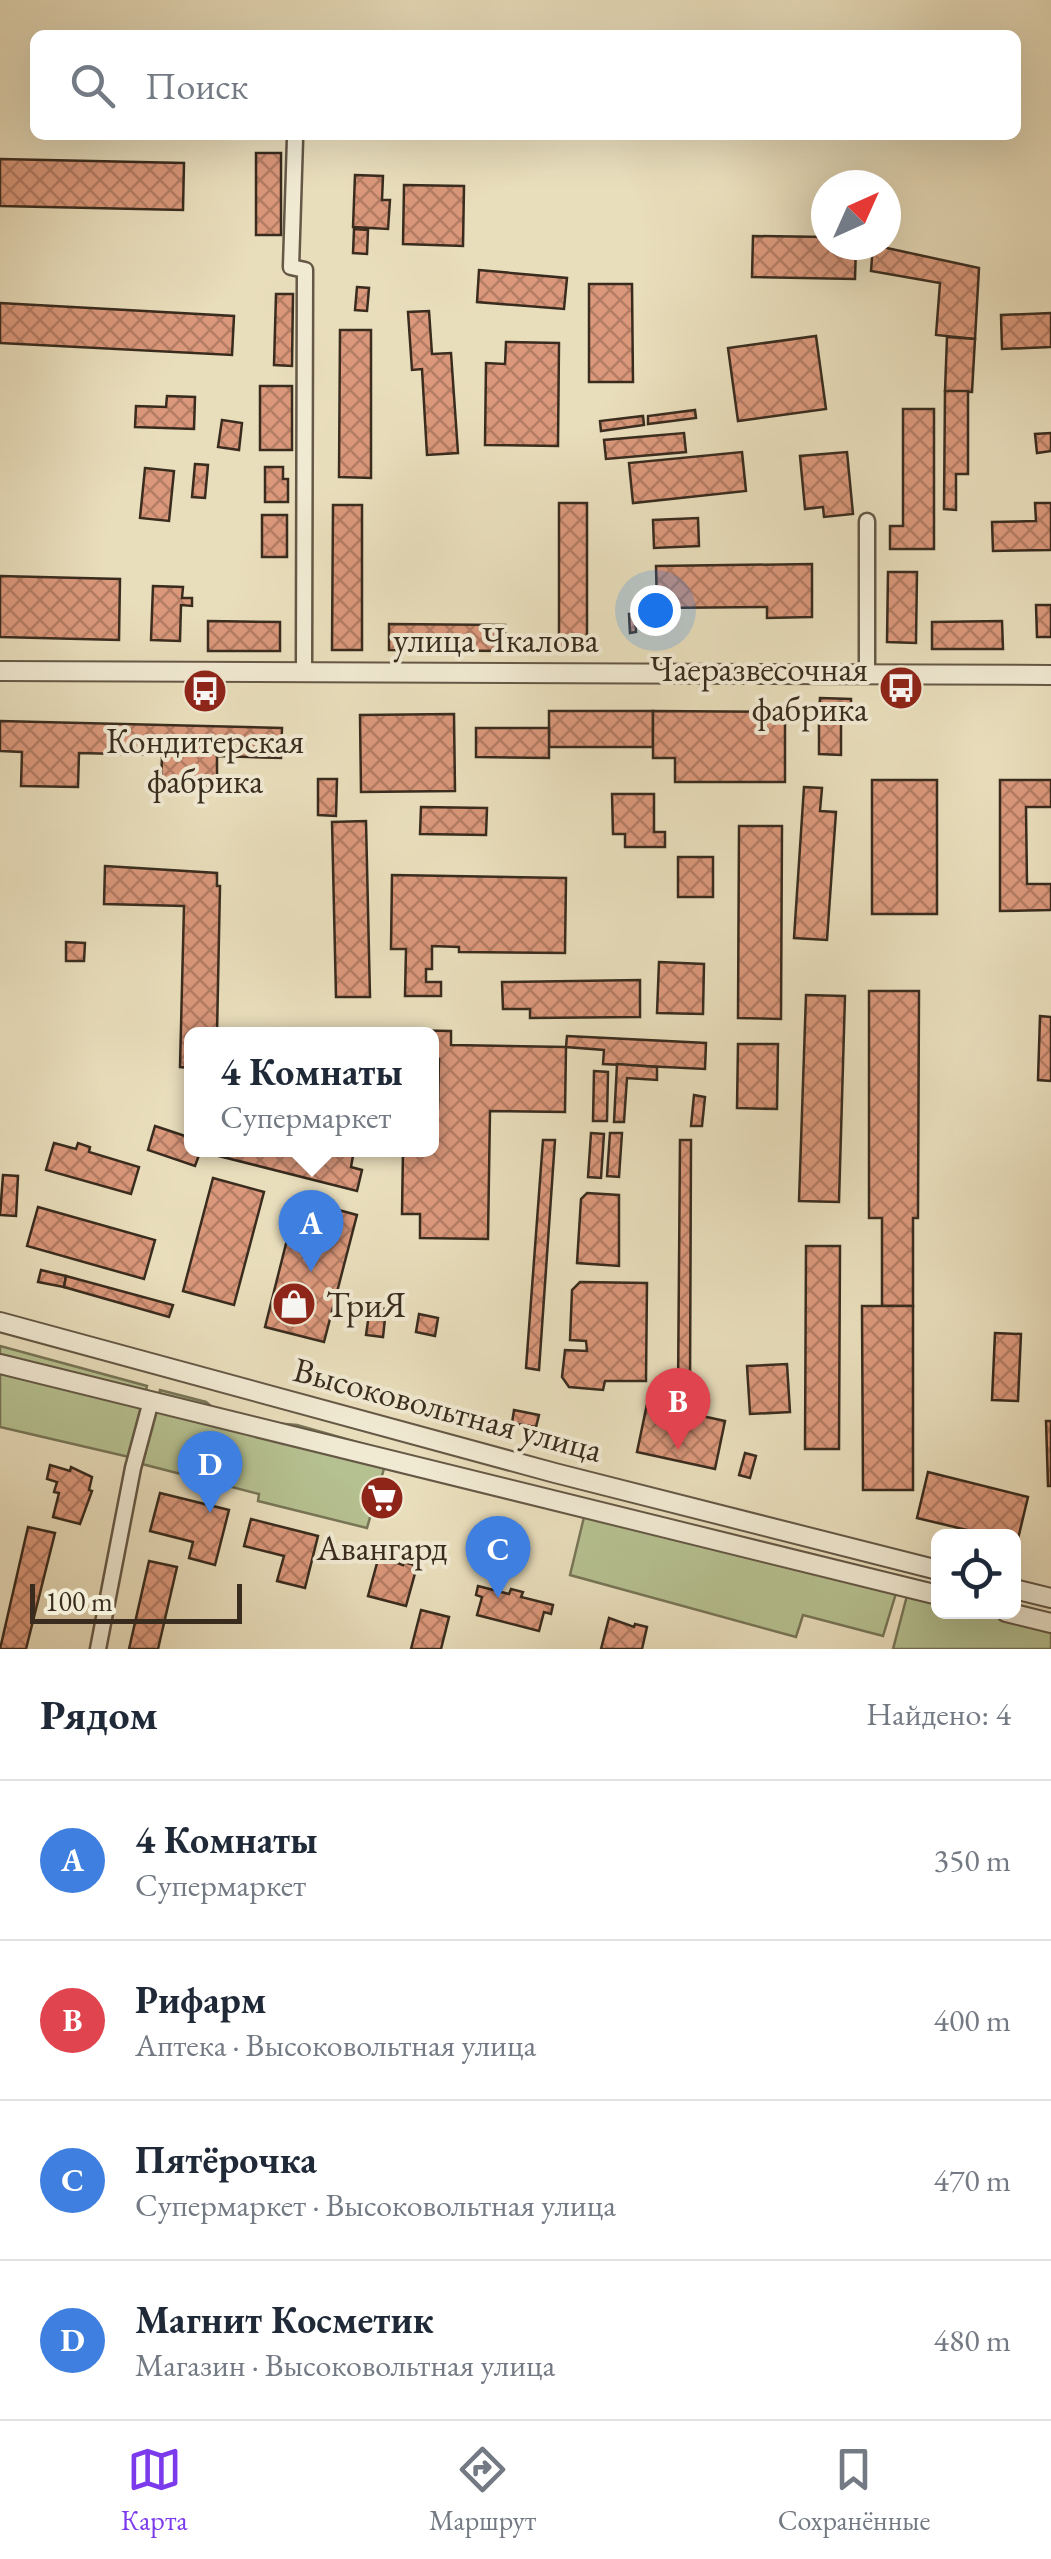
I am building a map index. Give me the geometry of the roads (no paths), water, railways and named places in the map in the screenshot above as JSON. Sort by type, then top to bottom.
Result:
[{"type":"street","points":[[296,140],[291,266],[305,270],[304,671]]},
{"type":"street","points":[[867,521],[867,674]]},
{"type":"street","name":"улица Чкалова","points":[[0,671],[1051,675]]},
{"type":"street","name":"Высоковольтная улица","points":[[0,1322],[549,1471],[931,1568]]},
{"type":"street","name":"Высоковольтная улица","points":[[0,1364],[931,1593]]},
{"type":"street","points":[[98,1649],[150,1401]]},
{"type":"street","points":[[1021,1591],[1051,1598]]},
{"type":"street","points":[[1021,1615],[1051,1622]]},
{"type":"place","name":"Чаеразвесочная фабрика","points":[[901,688]]},
{"type":"place","name":"Кондитерская фабрика","points":[[205,691]]},
{"type":"place","name":"4 Комнаты","points":[[311,1272]]},
{"type":"place","name":"ТриЯ","points":[[294,1304]]},
{"type":"place","name":"Рифарм","points":[[678,1450]]},
{"type":"place","name":"Авангард","points":[[382,1498]]},
{"type":"place","name":"Магнит Косметик","points":[[210,1513]]},
{"type":"place","name":"Пятёрочка","points":[[498,1598]]}]
